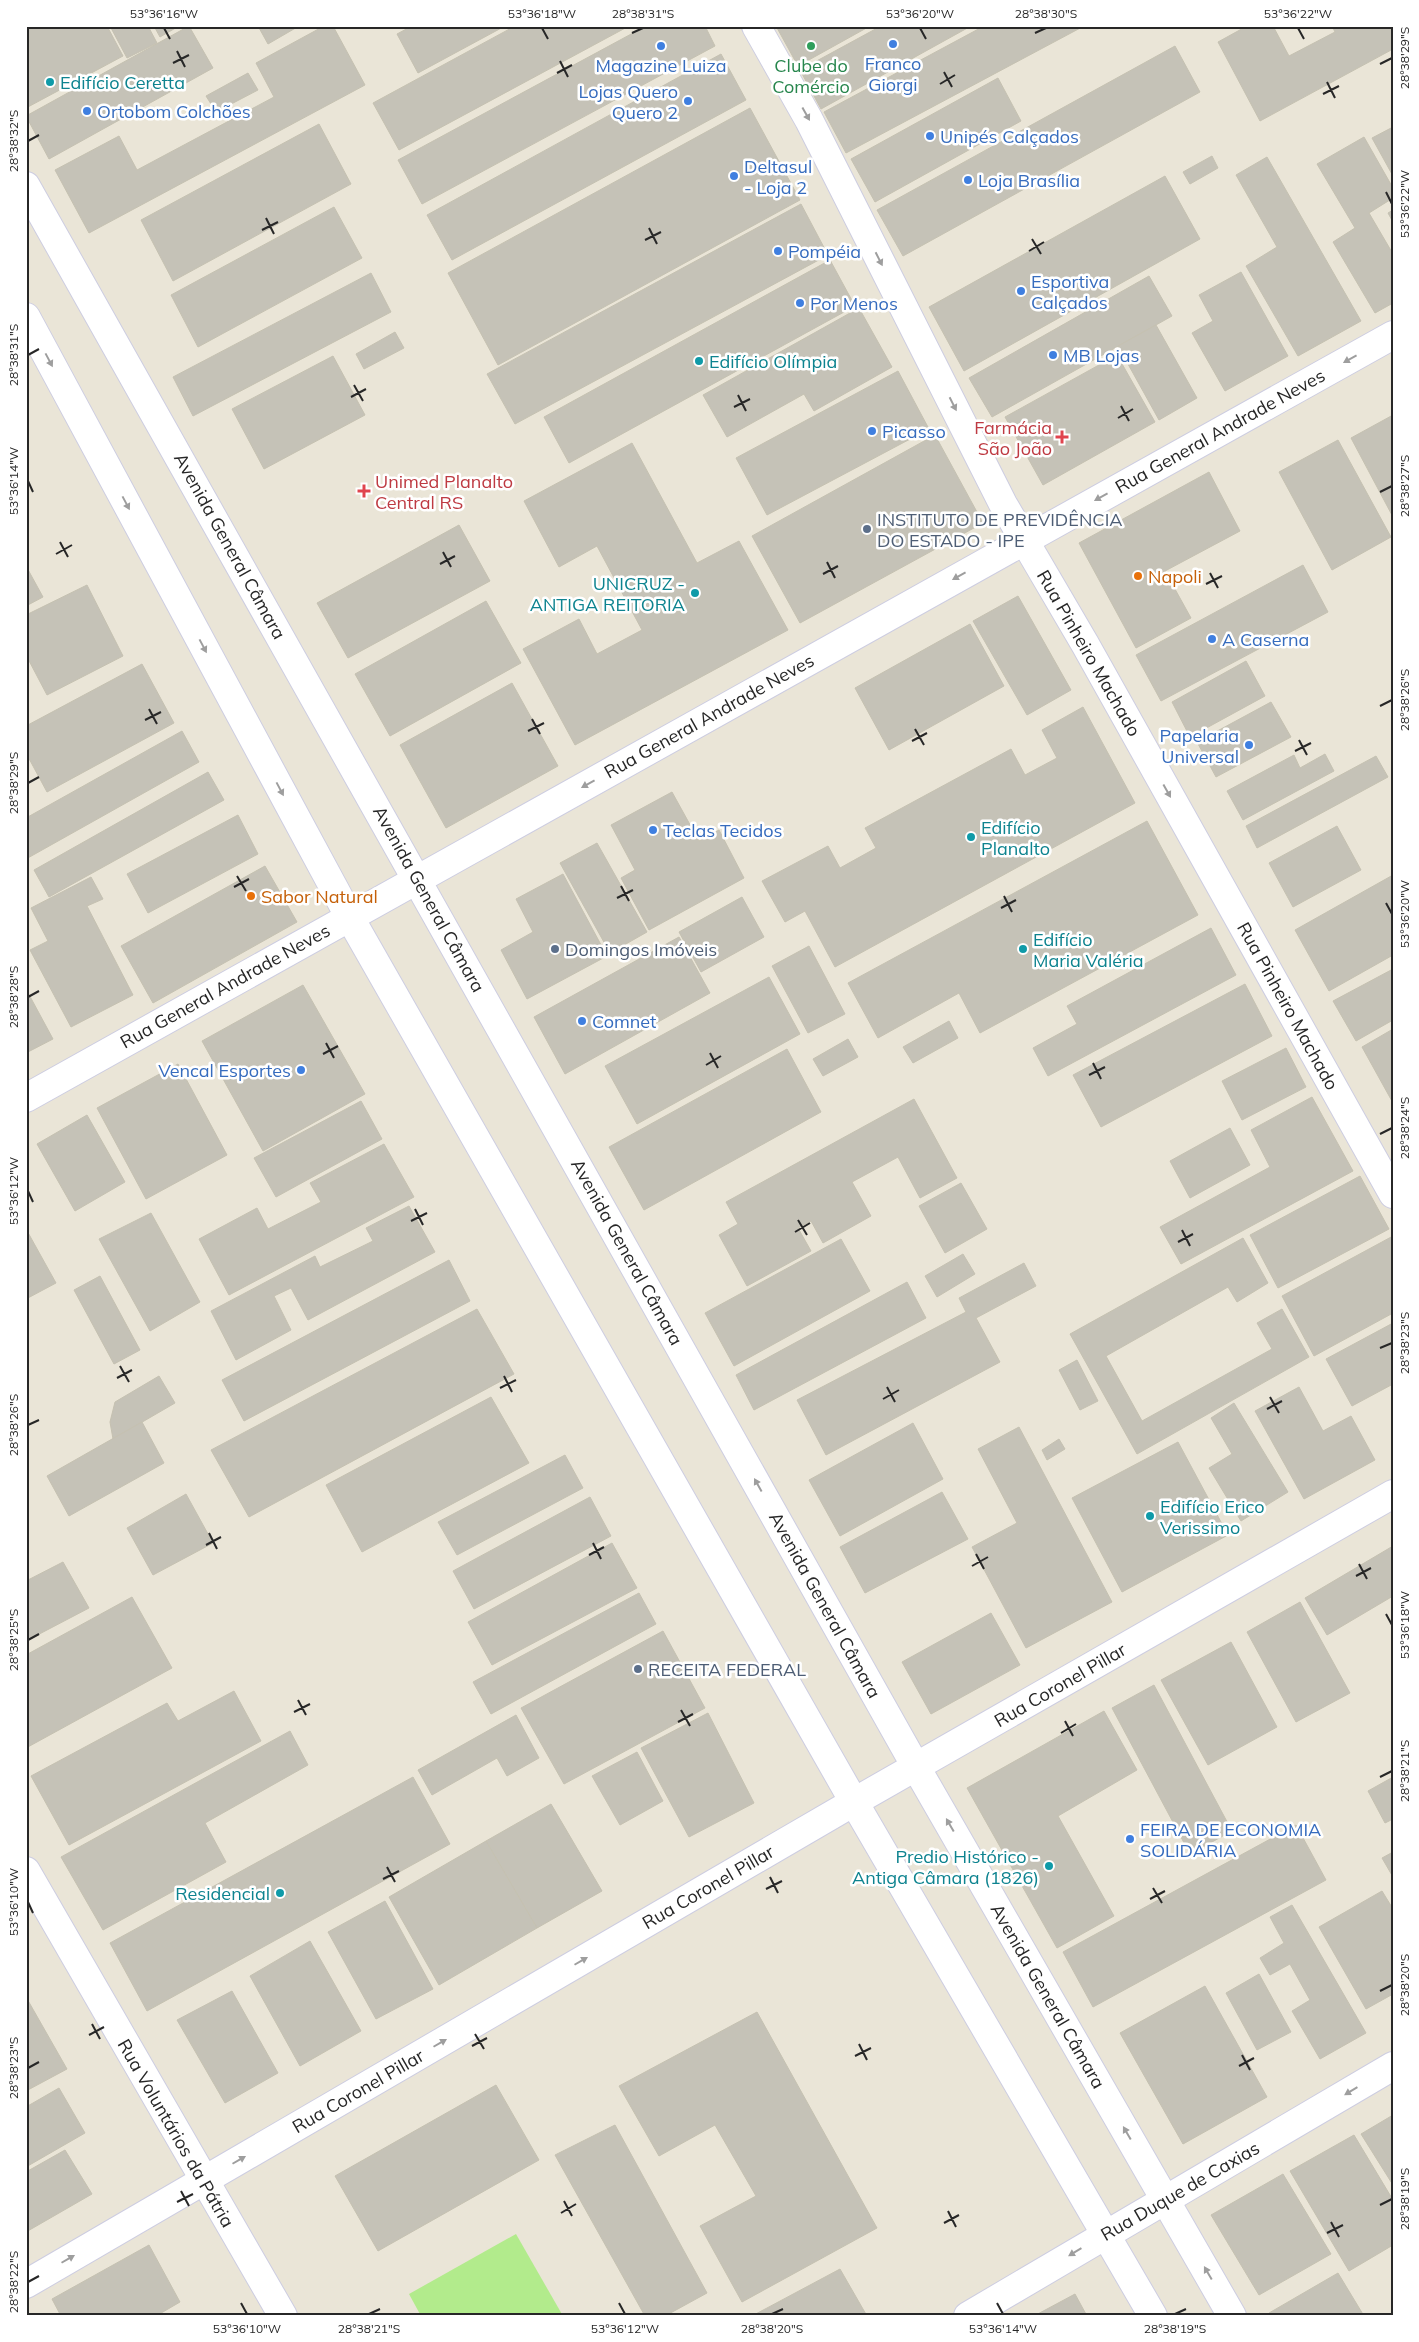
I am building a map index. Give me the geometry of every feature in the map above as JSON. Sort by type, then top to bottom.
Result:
[{"type":"main road","name":"Rua Pinheiro Machado","points":[[756,26],[809,120],[1003,504],[1393,1194]]},
{"type":"main road","name":"Avenida General Câmara","points":[[26,186],[916,1767],[1232,2316]]},
{"type":"main road","points":[[26,317],[349,916],[854,1802],[1153,2316]]},
{"type":"main road","name":"Rua General Andrade Neves","points":[[26,1098],[1024,539],[1393,335]]},
{"type":"main road","name":"Rua Coronel Pillar","points":[[26,2284],[854,1802],[1393,1494]]},
{"type":"main road","name":"Rua Voluntários da Pátria","points":[[26,1871],[203,2181],[283,2316]]},
{"type":"main road","name":"Rua Duque de Caxias","points":[[968,2316],[1393,2066]]},
{"type":"green space","points":[[516,2234],[563,2316],[421,2316],[409,2294]]},
{"type":"building","name":"Edifício Ceretta","points":[[107,26],[123,56],[26,108],[26,27]]},
{"type":"building","points":[[110,26],[148,26],[157,43],[127,58]]},
{"type":"building","points":[[154,26],[179,26],[160,37]]},
{"type":"building","points":[[189,26],[213,68],[49,159],[26,116]]},
{"type":"building","points":[[258,26],[299,26],[268,44]]},
{"type":"building","points":[[324,26],[333,26],[365,85],[89,233],[55,170],[119,136],[137,170],[274,97],[256,63]]},
{"type":"building","points":[[412,26],[505,26],[418,73],[397,34]]},
{"type":"building","points":[[515,26],[629,26],[399,150],[373,103]]},
{"type":"building","points":[[646,26],[705,26],[715,46],[422,204],[398,160]]},
{"type":"building","name":"Clube do Comércio","points":[[776,26],[870,26],[798,66]]},
{"type":"building","points":[[881,26],[971,26],[821,109],[800,70]]},
{"type":"building","points":[[984,26],[1084,26],[846,153],[824,112]]},
{"type":"building","points":[[1247,26],[1273,26],[1289,56],[1335,32],[1332,26],[1393,26],[1393,49],[1260,121],[1218,42]]},
{"type":"building","points":[[1175,46],[1200,92],[903,256],[877,210]]},
{"type":"building","points":[[721,54],[746,100],[452,260],[427,215]]},
{"type":"building","points":[[248,73],[258,90],[216,112],[206,96]]},
{"type":"building","points":[[998,78],[1021,121],[875,202],[851,159]]},
{"type":"building","points":[[750,108],[800,200],[498,365],[448,273]]},
{"type":"building","points":[[319,124],[351,184],[173,281],[141,220]]},
{"type":"building","points":[[1393,127],[1393,176],[1372,138]]},
{"type":"building","points":[[1364,137],[1393,188],[1393,198],[1369,213],[1393,254],[1393,303],[1375,313],[1333,242],[1355,228],[1317,164]]},
{"type":"building","points":[[1212,156],[1218,168],[1190,184],[1183,172]]},
{"type":"building","points":[[1267,157],[1361,321],[1298,356],[1246,266],[1277,247],[1236,175]]},
{"type":"building","points":[[1165,176],[1200,239],[964,371],[929,307]]},
{"type":"building","points":[[801,204],[828,255],[515,424],[487,374]]},
{"type":"building","points":[[334,207],[362,258],[198,347],[171,295]]},
{"type":"building","points":[[1393,210],[1393,222],[1388,213]]},
{"type":"building","name":"Edifício Olímpia","points":[[830,260],[855,306],[569,463],[544,417]]},
{"type":"building","points":[[1241,272],[1288,356],[1225,391],[1192,333],[1213,321],[1199,295]]},
{"type":"building","points":[[371,273],[391,312],[193,416],[173,377]]},
{"type":"building","points":[[1149,276],[1172,316],[992,417],[969,378]]},
{"type":"building","points":[[859,308],[892,367],[814,411],[804,394],[727,437],[703,395]]},
{"type":"building","points":[[1156,325],[1197,398],[1159,420],[1118,346]]},
{"type":"building","points":[[395,332],[404,348],[364,369],[356,354]]},
{"type":"building","points":[[1117,355],[1155,422],[1043,485],[1005,417]]},
{"type":"building","points":[[333,356],[365,415],[264,469],[232,409]]},
{"type":"building","points":[[898,371],[929,429],[767,515],[736,458]]},
{"type":"building","points":[[1393,415],[1393,517],[1351,438]]},
{"type":"building","name":"INSTITUTO DE PREVIDÊNCIA DO ESTADO - IPE","points":[[935,435],[983,523],[800,623],[752,536]]},
{"type":"building","points":[[1338,440],[1391,537],[1332,570],[1279,472]]},
{"type":"building","name":"UNICRUZ - ANTIGA REITORIA","points":[[632,443],[697,563],[739,541],[788,630],[575,745],[523,649],[579,619],[597,654],[642,630],[597,546],[559,567],[524,501]]},
{"type":"building","points":[[1209,472],[1240,531],[1165,571],[1191,618],[1136,648],[1079,543]]},
{"type":"building","points":[[459,525],[490,581],[348,658],[317,603]]},
{"type":"building","points":[[1303,565],[1328,612],[1161,701],[1136,655]]},
{"type":"building","points":[[26,566],[43,597],[26,606]]},
{"type":"building","points":[[87,585],[123,656],[47,695],[26,655],[26,615]]},
{"type":"building","points":[[1018,596],[1071,690],[1027,715],[973,621]]},
{"type":"building","points":[[486,601],[521,663],[390,736],[355,674]]},
{"type":"building","points":[[970,624],[1004,686],[889,750],[855,688]]},
{"type":"building","points":[[1246,661],[1265,696],[1190,737],[1172,702]]},
{"type":"building","points":[[142,664],[174,723],[47,792],[26,753],[26,726]]},
{"type":"building","points":[[512,683],[558,766],[446,828],[400,745]]},
{"type":"building","points":[[1271,702],[1291,737],[1216,777],[1197,742]]},
{"type":"building","name":"Edifício Planalto","points":[[1083,707],[1135,803],[835,967],[805,911],[785,922],[762,881],[828,846],[840,868],[876,848],[865,828],[1011,749],[1025,775],[1057,758],[1042,730]]},
{"type":"building","points":[[182,731],[199,762],[26,859],[26,818]]},
{"type":"building","points":[[1325,754],[1334,771],[1243,820],[1227,791],[1294,755],[1300,768]]},
{"type":"building","points":[[1376,756],[1388,777],[1257,848],[1246,826]]},
{"type":"building","points":[[208,772],[224,800],[49,897],[34,870]]},
{"type":"building","points":[[672,792],[699,841],[719,830],[744,878],[649,930],[621,878],[635,870],[611,825]]},
{"type":"building","points":[[238,815],[258,854],[148,913],[127,874]]},
{"type":"building","name":"Edifício Maria Valéria","points":[[1147,821],[1198,915],[980,1033],[959,993],[878,1038],[848,983]]},
{"type":"building","points":[[1337,826],[1361,870],[1293,907],[1269,863]]},
{"type":"building","points":[[597,843],[647,932],[610,953],[560,863]]},
{"type":"building","points":[[265,866],[297,922],[153,1003],[121,946]]},
{"type":"building","points":[[563,874],[607,956],[527,999],[501,950],[533,932],[516,899]]},
{"type":"building","points":[[1393,875],[1393,955],[1329,991],[1295,930]]},
{"type":"building","points":[[91,877],[103,899],[87,906],[133,995],[71,1027],[30,950],[48,941],[31,908]]},
{"type":"building","points":[[742,897],[764,937],[701,972],[679,932]]},
{"type":"building","points":[[1211,928],[1236,975],[1048,1076],[1033,1048],[1077,1024],[1067,1006]]},
{"type":"building","points":[[679,937],[710,993],[565,1074],[534,1017]]},
{"type":"building","points":[[809,946],[845,1014],[808,1033],[772,966]]},
{"type":"building","points":[[1393,969],[1393,1020],[1356,1041],[1333,1001]]},
{"type":"building","points":[[769,977],[800,1034],[637,1124],[605,1066]]},
{"type":"building","points":[[1245,984],[1272,1036],[1101,1127],[1073,1075]]},
{"type":"building","points":[[303,985],[365,1094],[263,1151],[202,1041]]},
{"type":"building","points":[[26,989],[53,1039],[26,1053]]},
{"type":"building","points":[[949,1021],[958,1038],[913,1063],[903,1047]]},
{"type":"building","points":[[1393,1029],[1393,1103],[1362,1047]]},
{"type":"building","points":[[848,1039],[858,1057],[823,1076],[813,1059]]},
{"type":"building","points":[[1286,1048],[1306,1087],[1242,1120],[1222,1081]]},
{"type":"building","points":[[787,1049],[821,1112],[644,1210],[609,1147]]},
{"type":"building","points":[[178,1064],[227,1155],[146,1199],[97,1108]]},
{"type":"building","points":[[1312,1097],[1353,1171],[1181,1264],[1160,1227],[1270,1167],[1251,1130]]},
{"type":"building","points":[[914,1099],[957,1178],[920,1198],[898,1157],[852,1182],[871,1216],[823,1243],[811,1221],[798,1228],[811,1251],[747,1286],[719,1235],[738,1224],[726,1202]]},
{"type":"building","points":[[361,1101],[382,1139],[276,1197],[254,1158]]},
{"type":"building","points":[[87,1115],[125,1182],[75,1211],[37,1144]]},
{"type":"building","points":[[1230,1128],[1250,1165],[1190,1198],[1170,1161]]},
{"type":"building","points":[[384,1144],[414,1197],[229,1295],[199,1239],[257,1208],[268,1229],[321,1202],[310,1183]]},
{"type":"building","points":[[1360,1176],[1389,1229],[1278,1288],[1250,1235]]},
{"type":"building","points":[[961,1183],[987,1229],[945,1253],[919,1206]]},
{"type":"building","points":[[409,1206],[435,1252],[308,1320],[291,1288],[274,1296],[291,1330],[236,1360],[211,1311],[315,1256],[320,1267],[373,1241],[366,1228]]},
{"type":"building","points":[[151,1213],[200,1302],[150,1331],[99,1239]]},
{"type":"building","points":[[26,1229],[56,1283],[26,1299]]},
{"type":"building","points":[[1393,1236],[1393,1313],[1314,1356],[1282,1296]]},
{"type":"building","points":[[1243,1238],[1268,1283],[1237,1302],[1228,1287],[1106,1356],[1142,1421],[1272,1349],[1257,1323],[1282,1309],[1309,1357],[1137,1454],[1070,1334]]},
{"type":"building","points":[[841,1239],[870,1291],[734,1366],[705,1313]]},
{"type":"building","points":[[963,1254],[975,1274],[937,1297],[925,1276]]},
{"type":"building","points":[[449,1260],[470,1301],[244,1421],[222,1380]]},
{"type":"building","points":[[1024,1263],[1036,1286],[976,1318],[1000,1362],[826,1455],[797,1400],[966,1312],[959,1298]]},
{"type":"building","points":[[100,1276],[140,1350],[114,1364],[74,1290]]},
{"type":"building","points":[[907,1282],[926,1318],[754,1410],[736,1375]]},
{"type":"building","points":[[477,1309],[514,1374],[249,1517],[211,1450]]},
{"type":"building","points":[[1393,1323],[1393,1384],[1352,1406],[1326,1359]]},
{"type":"building","points":[[1077,1360],[1098,1401],[1080,1410],[1059,1370]]},
{"type":"building","points":[[159,1376],[175,1403],[113,1439],[110,1422],[115,1402]]},
{"type":"building","points":[[1299,1387],[1323,1431],[1351,1416],[1375,1460],[1304,1499],[1255,1411]]},
{"type":"building","points":[[491,1397],[529,1463],[362,1552],[326,1485]]},
{"type":"building","points":[[1234,1403],[1288,1492],[1241,1521],[1209,1468],[1232,1454],[1211,1418]]},
{"type":"building","points":[[142,1422],[164,1463],[69,1516],[47,1476]]},
{"type":"building","points":[[913,1423],[943,1479],[840,1536],[809,1480]]},
{"type":"building","points":[[1019,1427],[1112,1602],[1026,1648],[972,1547],[1017,1523],[978,1449]]},
{"type":"building","points":[[1059,1439],[1065,1449],[1047,1460],[1042,1450]]},
{"type":"building","name":"Edifício Erico Verissimo","points":[[1178,1442],[1228,1535],[1122,1592],[1072,1498]]},
{"type":"building","points":[[565,1455],[583,1488],[457,1555],[438,1522]]},
{"type":"building","points":[[942,1492],[968,1539],[865,1593],[840,1547]]},
{"type":"building","points":[[186,1494],[213,1543],[153,1575],[127,1528]]},
{"type":"building","points":[[590,1497],[611,1536],[474,1609],[453,1571]]},
{"type":"building","points":[[612,1543],[637,1588],[492,1665],[468,1622]]},
{"type":"building","points":[[1393,1546],[1393,1596],[1327,1635],[1305,1598]]},
{"type":"building","points":[[63,1562],[89,1608],[26,1641],[26,1581]]},
{"type":"building","points":[[639,1593],[656,1624],[491,1714],[473,1682]]},
{"type":"building","points":[[132,1597],[172,1668],[26,1748],[26,1655]]},
{"type":"building","points":[[1300,1602],[1350,1693],[1296,1722],[1247,1632]]},
{"type":"building","points":[[991,1613],[1020,1665],[931,1714],[902,1662]]},
{"type":"building","name":"RECEITA FEDERAL","points":[[663,1631],[705,1708],[564,1784],[521,1708]]},
{"type":"building","points":[[1231,1642],[1277,1727],[1208,1765],[1161,1680]]},
{"type":"building","points":[[1154,1685],[1232,1831],[1190,1854],[1112,1708]]},
{"type":"building","points":[[234,1691],[261,1741],[69,1845],[31,1776],[167,1703],[178,1721]]},
{"type":"building","name":"Predio Histórico - Antiga Câmara (1826)","points":[[1104,1711],[1137,1770],[1058,1816],[1114,1916],[1057,1948],[967,1788]]},
{"type":"building","points":[[708,1713],[754,1803],[689,1837],[641,1748]]},
{"type":"building","points":[[516,1715],[539,1758],[507,1776],[497,1758],[432,1795],[418,1770]]},
{"type":"building","points":[[290,1731],[308,1765],[205,1823],[226,1862],[103,1930],[61,1857]]},
{"type":"building","points":[[637,1752],[663,1801],[620,1825],[592,1776]]},
{"type":"building","name":"Residencial","points":[[413,1777],[450,1844],[147,2011],[110,1943]]},
{"type":"building","points":[[1393,1777],[1393,1819],[1385,1823],[1368,1791]]},
{"type":"building","points":[[551,1804],[602,1891],[537,1928],[486,1841]]},
{"type":"building","points":[[1296,1825],[1326,1880],[1093,2007],[1063,1952]]},
{"type":"building","points":[[486,1841],[537,1928],[439,1985],[389,1897]]},
{"type":"building","points":[[1393,1852],[1393,1877],[1382,1858]]},
{"type":"building","points":[[1382,1891],[1393,1909],[1393,1994],[1366,2009],[1319,1927]]},
{"type":"building","points":[[385,1901],[433,1989],[376,2019],[328,1932]]},
{"type":"building","points":[[1292,1905],[1366,2033],[1320,2059],[1292,2011],[1310,2000],[1290,1964],[1270,1975],[1260,1958],[1284,1943],[1270,1917]]},
{"type":"building","points":[[310,1941],[361,2031],[300,2066],[250,1976]]},
{"type":"building","points":[[1259,1974],[1291,2032],[1257,2050],[1226,1993]]},
{"type":"building","points":[[1205,1986],[1267,2097],[1183,2144],[1120,2033]]},
{"type":"building","points":[[232,1991],[278,2073],[225,2103],[177,2020]]},
{"type":"building","points":[[26,1997],[67,2069],[26,2091]]},
{"type":"building","points":[[757,2012],[877,2228],[742,2302],[700,2226],[756,2196],[715,2125],[659,2156],[619,2086]]},
{"type":"building","points":[[496,2085],[539,2160],[378,2251],[335,2176]]},
{"type":"building","points":[[59,2088],[85,2133],[26,2167],[26,2107]]},
{"type":"building","points":[[1393,2115],[1393,2185],[1361,2134]]},
{"type":"building","points":[[615,2125],[707,2293],[665,2316],[645,2316],[555,2155]]},
{"type":"building","points":[[1354,2135],[1393,2200],[1393,2245],[1349,2271],[1290,2171]]},
{"type":"building","points":[[65,2150],[92,2194],[26,2232],[26,2172]]},
{"type":"building","points":[[1283,2174],[1331,2254],[1259,2295],[1211,2215]]},
{"type":"building","points":[[149,2245],[180,2302],[156,2316],[61,2316],[52,2299]]},
{"type":"building","points":[[840,2269],[867,2316],[752,2316]]},
{"type":"building","points":[[1338,2273],[1364,2316],[1271,2316],[1269,2313]]},
{"type":"building","points":[[1075,2294],[1087,2316],[1034,2316]]},
{"type":"place","name":"Franco Giorgi","points":[[893,44]]},
{"type":"place","name":"Magazine Luiza","points":[[661,46]]},
{"type":"place","name":"Clube do Comércio","points":[[811,46]]},
{"type":"place","name":"Edifício Ceretta","points":[[50,82]]},
{"type":"place","name":"Lojas Quero Quero 2","points":[[688,101]]},
{"type":"place","name":"Ortobom Colchões","points":[[87,111]]},
{"type":"place","name":"Unipés Calçados","points":[[930,136]]},
{"type":"place","name":"Deltasul - Loja 2","points":[[734,176]]},
{"type":"place","name":"Loja Brasília","points":[[968,180]]},
{"type":"place","name":"Pompéia","points":[[778,251]]},
{"type":"place","name":"Esportiva Calçados","points":[[1021,291]]},
{"type":"place","name":"Por Menos","points":[[800,303]]},
{"type":"place","name":"MB Lojas","points":[[1053,355]]},
{"type":"place","name":"Edifício Olímpia","points":[[699,361]]},
{"type":"place","name":"Picasso","points":[[872,431]]},
{"type":"place","name":"Farmácia São João","points":[[1062,437]]},
{"type":"place","name":"Unimed Planalto Central RS","points":[[364,491]]},
{"type":"place","name":"INSTITUTO DE PREVIDÊNCIA DO ESTADO - IPE","points":[[867,529]]},
{"type":"place","name":"Napoli","points":[[1138,576]]},
{"type":"place","name":"UNICRUZ - ANTIGA REITORIA","points":[[695,593]]},
{"type":"place","name":"A Caserna","points":[[1212,639]]},
{"type":"place","name":"Papelaria Universal","points":[[1249,745]]},
{"type":"place","name":"Teclas Tecidos","points":[[653,830]]},
{"type":"place","name":"Edifício Planalto","points":[[971,837]]},
{"type":"place","name":"Sabor Natural","points":[[251,896]]},
{"type":"place","name":"Domingos Imóveis","points":[[555,949]]},
{"type":"place","name":"Edifício Maria Valéria","points":[[1023,949]]},
{"type":"place","name":"Comnet","points":[[582,1021]]},
{"type":"place","name":"Vencal Esportes","points":[[301,1070]]},
{"type":"place","name":"Edifício Erico Verissimo","points":[[1150,1516]]},
{"type":"place","name":"RECEITA FEDERAL","points":[[638,1669]]},
{"type":"place","name":"FEIRA DE ECONOMIA SOLIDÁRIA","points":[[1130,1839]]},
{"type":"place","name":"Predio Histórico - Antiga Câmara (1826)","points":[[1049,1866]]},
{"type":"place","name":"Residencial","points":[[280,1893]]}]
